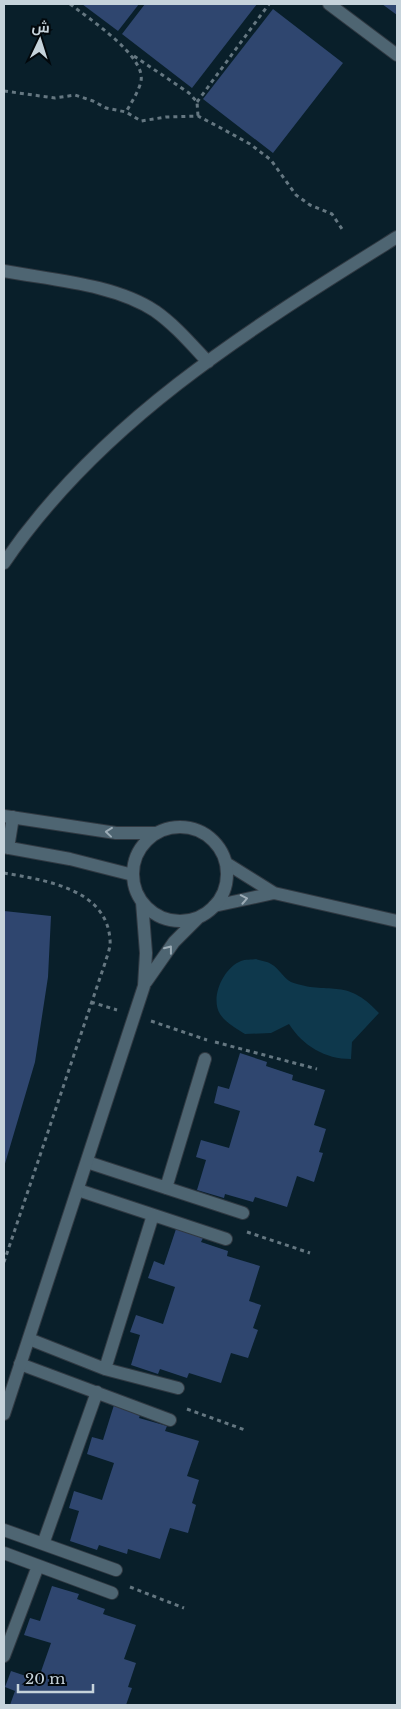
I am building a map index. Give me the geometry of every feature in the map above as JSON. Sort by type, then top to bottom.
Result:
[{"type":"street","points":[[329,4],[397,56]]},
{"type":"street","points":[[4,564],[42,513],[112,439],[150,406],[300,296],[397,236]]},
{"type":"street","points":[[4,271],[126,296],[154,310],[167,320],[208,362]]},
{"type":"street","points":[[133,875],[70,859],[6,847],[9,817],[116,833],[158,833],[181,827],[204,834],[221,852],[226,863],[226,882],[220,899],[174,942],[144,986]]},
{"type":"street","points":[[158,833],[140,849],[134,861],[133,875],[137,893],[142,902],[162,918],[181,920],[200,916]]},
{"type":"street","points":[[226,863],[274,893],[397,921]]},
{"type":"street","points":[[214,906],[274,893]]},
{"type":"street","points":[[4,1414],[144,986],[146,936],[142,902]]},
{"type":"street","points":[[166,1188],[204,1059]]},
{"type":"street","points":[[87,1162],[243,1214]]},
{"type":"street","points":[[78,1190],[226,1239]]},
{"type":"street","points":[[104,1368],[153,1215]]},
{"type":"street","points":[[29,1339],[104,1368],[178,1388]]},
{"type":"street","points":[[20,1364],[170,1420]]},
{"type":"street","points":[[43,1544],[97,1392]]},
{"type":"street","points":[[4,1530],[116,1570]]},
{"type":"street","points":[[4,1553],[112,1593]]},
{"type":"street","points":[[4,1656],[38,1566]]},
{"type":"path","points":[[70,4],[133,56],[189,94],[197,102]]},
{"type":"path","points":[[198,116],[197,102],[268,4]]},
{"type":"path","points":[[126,112],[142,80],[133,56]]},
{"type":"path","points":[[4,91],[55,98],[75,96],[93,101],[106,108],[126,112],[140,121],[166,117],[198,116],[250,144],[271,160],[296,195],[310,205],[332,214],[344,232]]},
{"type":"path","points":[[4,872],[47,880],[74,890],[91,902],[104,920],[110,941],[4,1262]]},
{"type":"path","points":[[91,1002],[118,1010]]},
{"type":"path","points":[[148,1020],[210,1041],[317,1069]]},
{"type":"shaded area","points":[[256,959],[268,962],[291,982],[316,988],[346,991],[356,995],[379,1013],[352,1042],[351,1059],[332,1057],[316,1050],[301,1039],[289,1024],[271,1033],[245,1034],[222,1017],[217,1007],[217,1000],[220,984],[224,977],[229,970],[241,961]]},
{"type":"building","points":[[82,4],[139,4],[118,31]]},
{"type":"building","points":[[145,4],[257,4],[192,88],[122,34]]},
{"type":"building","points":[[382,4],[397,4],[397,15]]},
{"type":"building","points":[[273,9],[343,63],[273,153],[203,99]]},
{"type":"building","points":[[4,911],[51,916],[48,977],[35,1062],[4,1167]]},
{"type":"building","points":[[240,1053],[267,1062],[266,1066],[293,1075],[292,1080],[325,1090],[314,1125],[326,1129],[319,1152],[323,1153],[314,1182],[297,1176],[287,1207],[255,1197],[253,1202],[225,1194],[224,1198],[197,1190],[206,1160],[196,1157],[201,1140],[229,1148],[240,1111],[214,1103],[218,1086],[229,1089]]},
{"type":"building","points":[[176,1229],[203,1238],[201,1242],[228,1251],[227,1256],[260,1266],[249,1301],[261,1305],[253,1328],[258,1330],[248,1358],[231,1353],[221,1383],[189,1373],[187,1378],[160,1369],[158,1374],[131,1365],[140,1335],[130,1332],[136,1315],[163,1324],[175,1287],[148,1278],[154,1261],[164,1265]]},
{"type":"building","points":[[114,1405],[141,1413],[139,1418],[167,1426],[165,1431],[199,1441],[187,1476],[199,1480],[192,1503],[196,1505],[188,1533],[170,1528],[160,1559],[128,1549],[127,1554],[99,1545],[97,1550],[70,1541],[79,1511],[69,1508],[74,1491],[102,1500],[114,1463],[87,1454],[92,1437],[103,1440]]},
{"type":"building","points":[[52,1586],[79,1594],[77,1599],[105,1609],[103,1614],[136,1625],[124,1659],[136,1663],[128,1687],[132,1688],[126,1705],[10,1705],[15,1691],[5,1687],[11,1671],[38,1680],[51,1643],[24,1635],[30,1618],[40,1621]]}]
